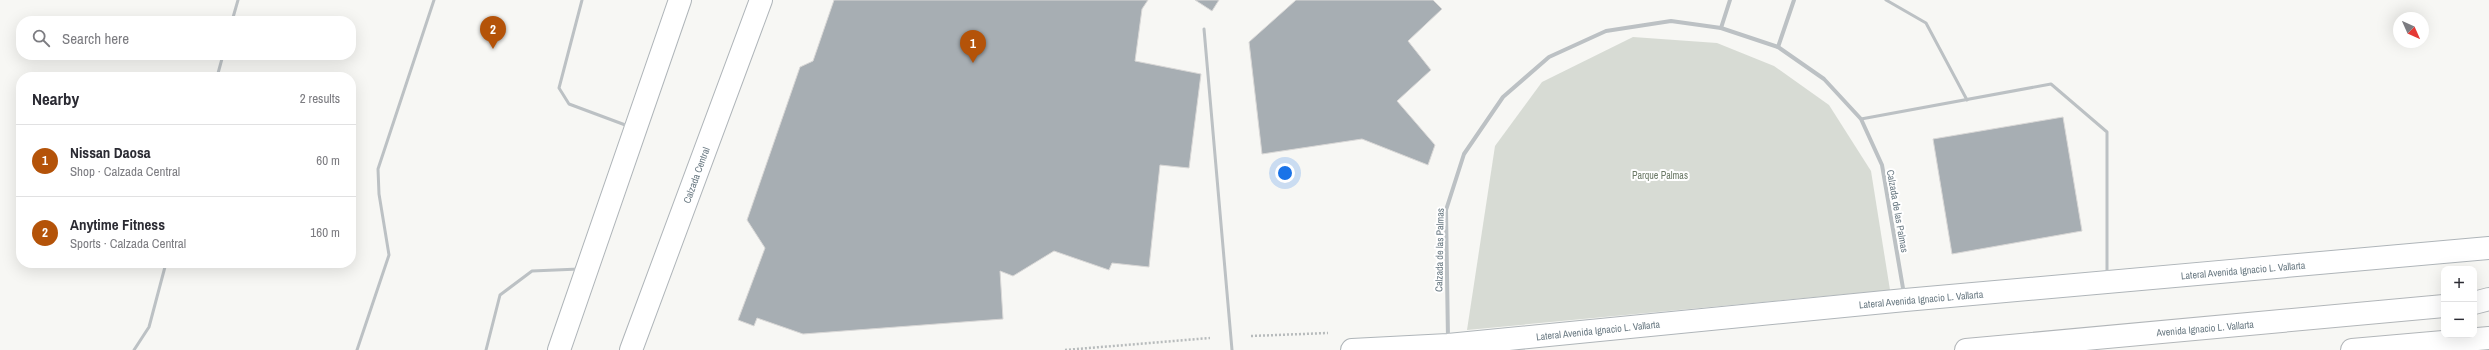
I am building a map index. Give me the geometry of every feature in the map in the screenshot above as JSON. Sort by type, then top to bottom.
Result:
[{"type":"main road","points":[[559,350],[680,0]]},
{"type":"main road","name":"Calzada Central","points":[[631,350],[761,0]]},
{"type":"main road","name":"Lateral Avenida Ignacio L. Vallarta","points":[[1352,350],[1448,345],[1905,300],[2489,248]]},
{"type":"main road","points":[[2477,302],[2489,299]]},
{"type":"main road","points":[[2477,303],[2489,302]]},
{"type":"main road","name":"Avenida Ignacio L. Vallarta","points":[[1966,350],[2441,306]]},
{"type":"main road","points":[[2352,350],[2489,338]]},
{"type":"street","points":[[1721,28],[1730,0]]},
{"type":"street","points":[[1778,47],[1794,0]]},
{"type":"street","name":"Calzada de las Palmas","points":[[1448,345],[1446,210],[1464,154],[1503,97],[1549,57],[1606,31],[1671,21],[1721,28],[1778,47],[1824,79],[1861,119],[1882,165],[1905,300]]},
{"type":"lane","points":[[233,16],[238,0]]},
{"type":"lane","points":[[357,350],[389,255],[379,194],[378,169],[434,0]]},
{"type":"lane","points":[[582,0],[559,88],[569,104],[636,128]]},
{"type":"lane","points":[[1886,0],[1926,23],[1968,100]]},
{"type":"lane","points":[[1204,29],[1232,350]]},
{"type":"lane","points":[[218,72],[222,60]]},
{"type":"lane","points":[[1861,119],[2051,84],[2108,132],[2107,282]]},
{"type":"lane","points":[[134,350],[149,327],[165,268]]},
{"type":"lane","points":[[486,350],[500,295],[532,271],[587,269]]},
{"type":"green space","name":"Parque Palmas","points":[[1633,37],[1717,43],[1774,66],[1829,105],[1871,171],[1890,290],[1467,330],[1495,146],[1542,82]]},
{"type":"building","points":[[834,0],[1148,0],[1142,9],[1135,61],[1201,74],[1189,168],[1160,165],[1149,267],[1112,263],[1109,270],[1054,251],[1013,276],[1000,271],[1003,319],[803,334],[757,318],[754,326],[738,320],[765,248],[747,220],[800,67],[813,61]]},
{"type":"building","points":[[1195,0],[1219,0],[1212,11]]},
{"type":"building","points":[[1296,0],[1433,0],[1442,9],[1408,41],[1431,70],[1397,101],[1435,145],[1428,165],[1362,139],[1262,154],[1249,42]]},
{"type":"building","points":[[2063,117],[2082,231],[1952,254],[1933,139]]},
{"type":"place","name":"Anytime Fitness","points":[[493,49]]},
{"type":"place","name":"Nissan Daosa","points":[[973,63]]}]
